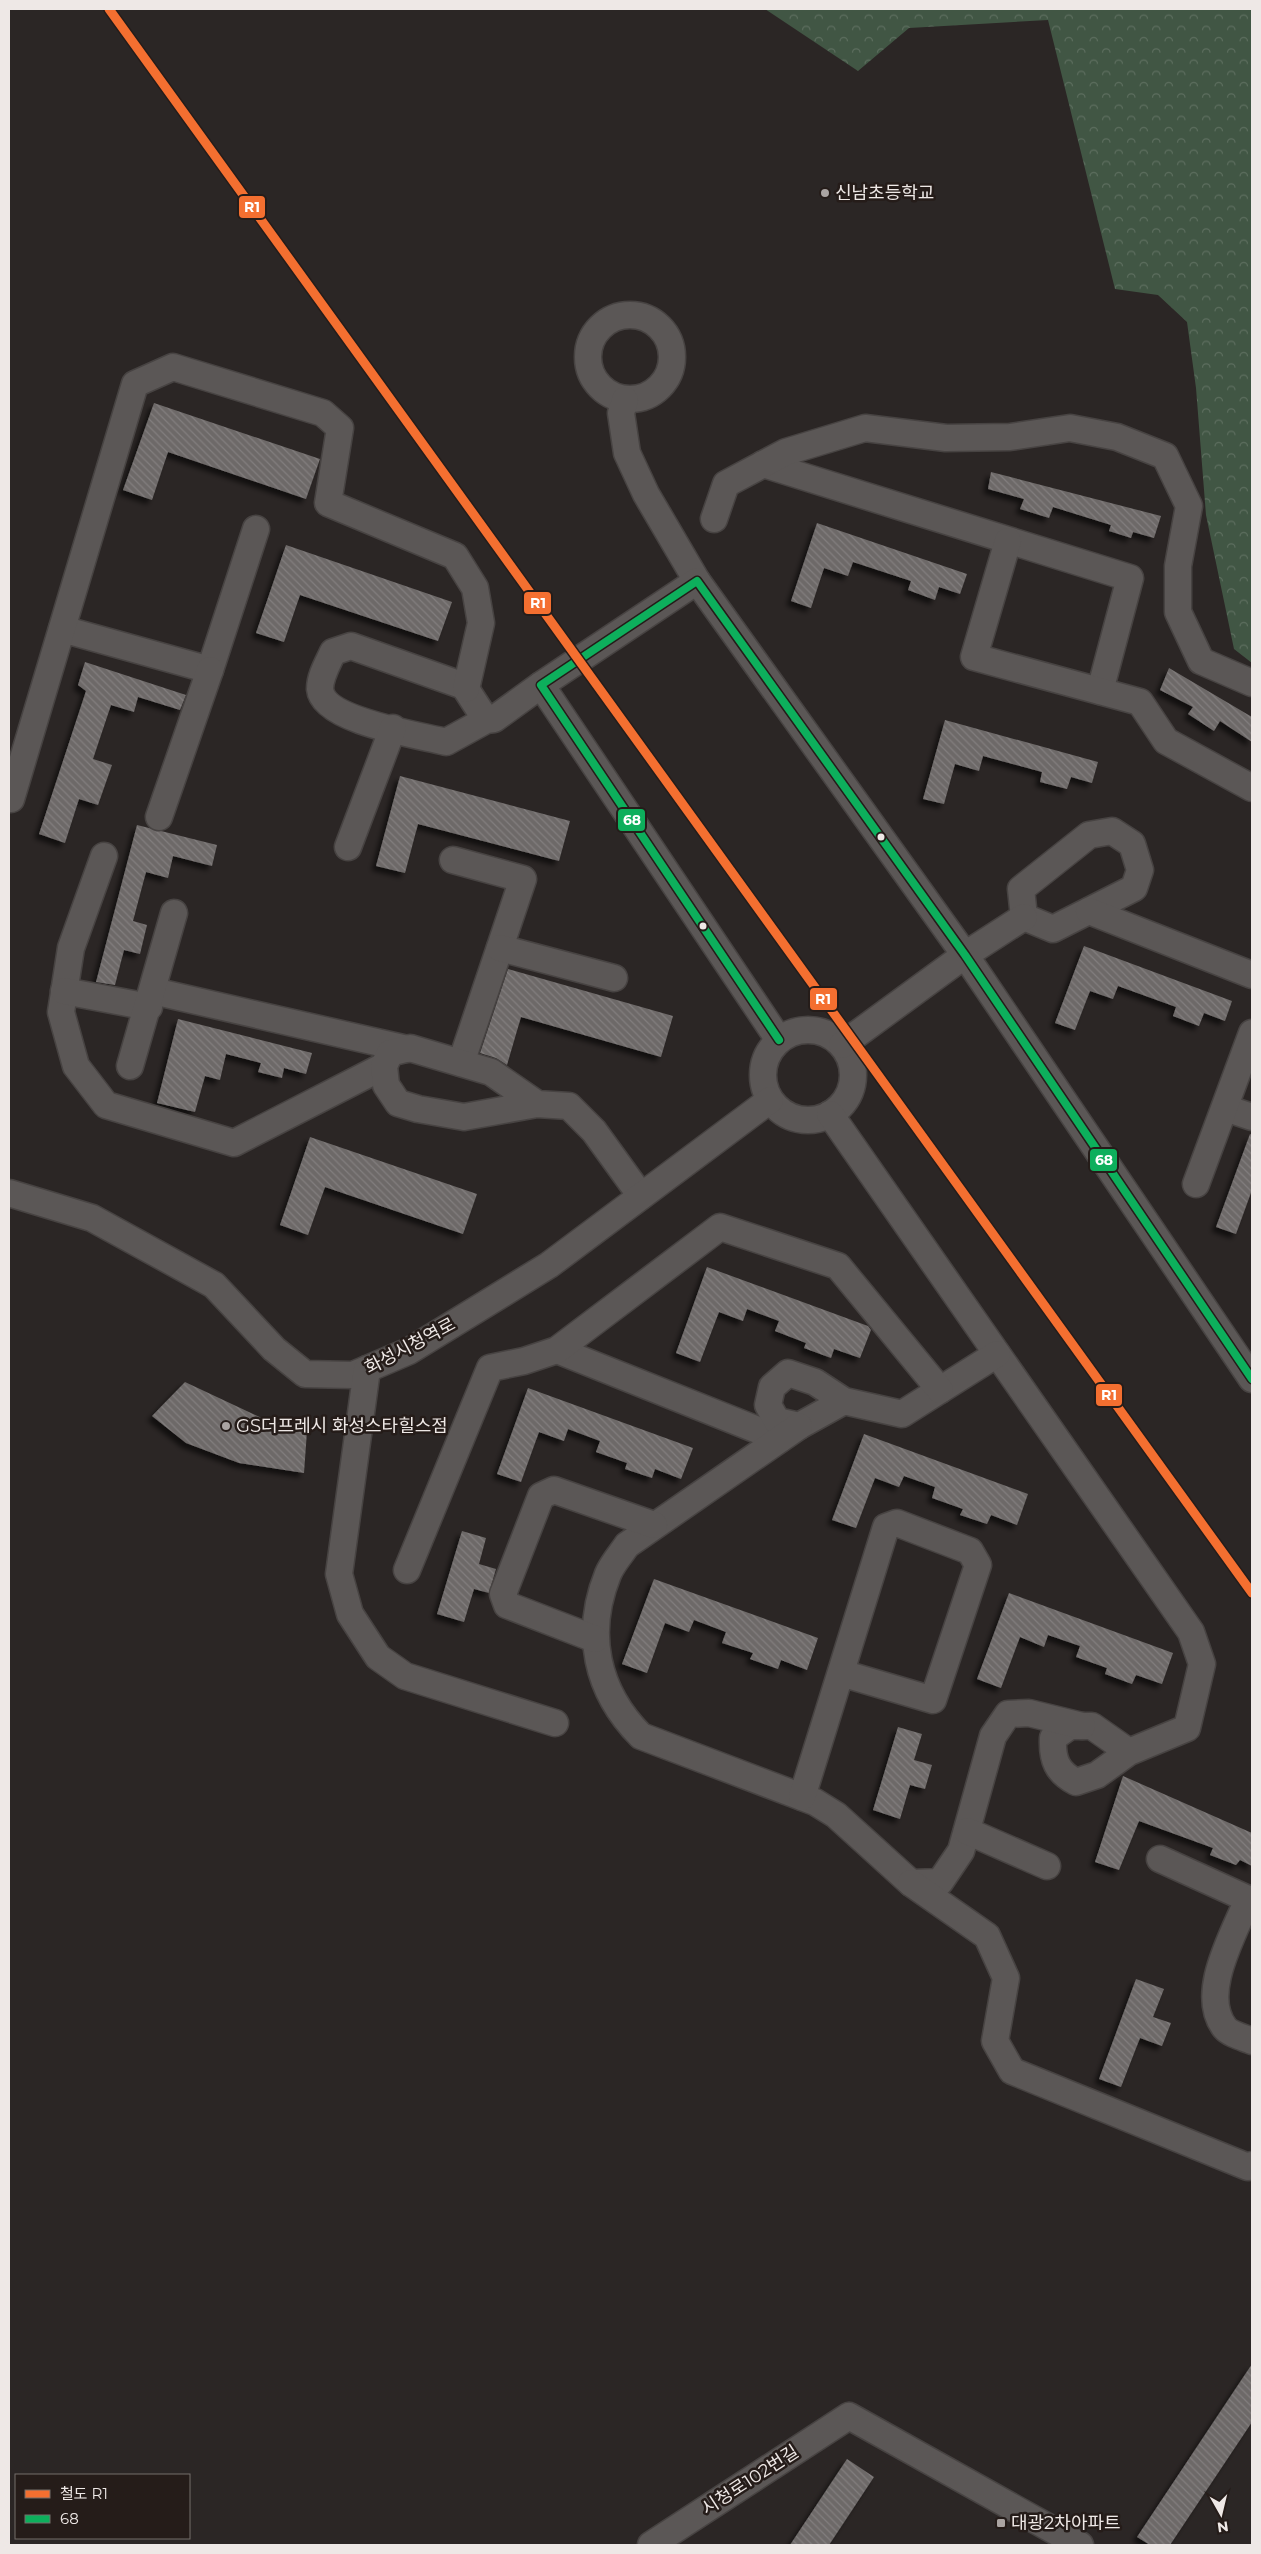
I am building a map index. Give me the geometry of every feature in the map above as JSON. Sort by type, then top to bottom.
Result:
[{"type":"street","points":[[11,799],[135,384],[173,367],[324,413],[340,428],[328,503],[456,556],[475,588],[481,622],[466,690]]},
{"type":"street","points":[[625,400],[621,413],[627,453],[646,494],[698,581],[965,955],[1252,1379]]},
{"type":"street","points":[[714,518],[726,484],[786,452],[865,428],[946,438],[1010,437],[1070,428],[1118,437],[1164,456],[1188,506],[1178,566],[1178,612],[1202,661],[1252,683]]},
{"type":"street","points":[[764,464],[1130,578],[1100,691]]},
{"type":"street","points":[[159,817],[256,529]]},
{"type":"street","points":[[1008,541],[974,657],[1140,702],[1166,741],[1252,788]]},
{"type":"street","points":[[486,720],[464,686],[351,646],[333,652],[324,671],[320,689],[326,703],[346,716],[446,742],[486,720],[494,719],[541,685],[698,581]]},
{"type":"street","points":[[62,629],[210,670]]},
{"type":"street","points":[[541,685],[778,1040]]},
{"type":"street","points":[[348,847],[393,728]]},
{"type":"street","points":[[1112,831],[1132,844],[1140,870],[1134,888],[1052,929],[1024,917],[1020,889],[1089,835],[1112,831]]},
{"type":"street","points":[[104,856],[71,948],[60,1012],[76,1066],[106,1105],[234,1143],[384,1066]]},
{"type":"street","points":[[453,860],[523,879],[461,1062]]},
{"type":"street","points":[[1089,911],[1252,975]]},
{"type":"street","points":[[130,1066],[151,999],[174,913]]},
{"type":"street","points":[[842,1045],[965,955],[1024,917]]},
{"type":"street","points":[[500,948],[614,978]]},
{"type":"street","points":[[64,991],[151,999],[407,1049],[461,1062],[491,1072],[537,1104]]},
{"type":"street","points":[[811,1029],[826,1032],[842,1045],[848,1053],[854,1078],[847,1097],[830,1114],[814,1120],[798,1119],[784,1114],[770,1100],[765,1090],[762,1076],[764,1060],[771,1047],[778,1040],[796,1030],[811,1029]]},
{"type":"street","points":[[1196,1184],[1252,1033]]},
{"type":"street","points":[[407,1049],[390,1053],[384,1066],[386,1085],[398,1103],[418,1109],[464,1117],[537,1104],[569,1106],[594,1131],[641,1196]]},
{"type":"street","name":"화성시청역로","points":[[9,1193],[92,1218],[214,1285],[274,1350],[305,1374],[353,1376],[409,1350],[540,1270],[770,1100]]},
{"type":"street","points":[[1225,1108],[1252,1117]]},
{"type":"street","points":[[830,1114],[1191,1632],[1202,1664],[1187,1728],[1129,1752],[1097,1775],[1076,1782],[1064,1775],[1057,1766],[1052,1754],[1053,1738],[1070,1726],[1092,1726],[1129,1752]]},
{"type":"street","points":[[407,1570],[490,1368],[524,1361],[557,1350],[720,1227],[838,1266],[940,1390]]},
{"type":"street","points":[[557,1350],[790,1433]]},
{"type":"street","points":[[790,1433],[777,1421],[768,1405],[772,1388],[788,1373],[815,1382],[844,1401],[902,1414],[997,1354]]},
{"type":"street","points":[[367,1369],[340,1574],[350,1614],[378,1657],[405,1676],[555,1723]]},
{"type":"street","points":[[844,1401],[790,1433],[627,1545],[609,1572],[599,1604],[596,1639],[605,1685],[622,1717],[641,1736],[815,1802],[836,1815],[911,1883],[987,1936],[1006,1978],[995,2041],[1012,2071],[1248,2167],[1252,2165]]},
{"type":"street","points":[[596,1639],[507,1605],[503,1594],[541,1496],[554,1490],[654,1525]]},
{"type":"street","points":[[802,1797],[886,1527],[897,1523],[970,1550],[978,1565],[933,1700],[842,1673]]},
{"type":"street","points":[[911,1883],[940,1882],[961,1851],[993,1736],[1008,1714],[1029,1713],[1082,1726]]},
{"type":"street","points":[[967,1831],[1047,1866]]},
{"type":"street","points":[[1160,1859],[1248,1900],[1214,1984],[1215,2008],[1225,2029],[1252,2041]]},
{"type":"street","name":"시청로102번길","points":[[652,2545],[849,2416],[1078,2544]]},
{"type":"green space","points":[[765,9],[1252,9],[1252,663],[1234,649],[1206,515],[1196,388],[1187,322],[1158,295],[1115,289],[1048,20],[909,28],[858,71]]},
{"type":"building","points":[[154,403],[320,459],[306,499],[168,452],[152,500],[123,490]]},
{"type":"building","points":[[991,472],[1161,516],[1154,538],[1133,532],[1131,538],[1109,531],[1111,525],[1053,507],[1049,518],[1020,509],[1024,499],[988,489]]},
{"type":"building","points":[[817,523],[967,574],[960,594],[939,587],[935,600],[908,590],[911,581],[853,562],[848,576],[824,568],[811,608],[791,601]]},
{"type":"building","points":[[286,545],[452,602],[438,641],[300,595],[284,642],[256,633]]},
{"type":"building","points":[[85,662],[186,695],[180,710],[138,697],[134,712],[111,705],[93,759],[112,765],[98,805],[79,799],[65,843],[39,834],[86,691],[78,685]]},
{"type":"building","points":[[1169,668],[1252,717],[1252,742],[1220,721],[1214,731],[1188,714],[1193,707],[1160,690]]},
{"type":"building","points":[[945,720],[1098,762],[1092,783],[1071,777],[1067,789],[1040,782],[1042,772],[983,756],[979,771],[955,764],[944,804],[923,799]]},
{"type":"building","points":[[400,776],[570,821],[559,861],[418,824],[405,873],[376,866]]},
{"type":"building","points":[[137,825],[217,845],[212,866],[173,856],[168,878],[146,872],[133,921],[147,925],[140,954],[124,950],[115,985],[96,982]]},
{"type":"building","points":[[1084,946],[1232,1001],[1225,1021],[1204,1013],[1199,1026],[1173,1016],[1176,1007],[1118,986],[1113,999],[1090,991],[1075,1030],[1055,1023]]},
{"type":"building","points":[[508,969],[673,1016],[661,1057],[521,1017],[507,1065],[496,1058],[480,1053]]},
{"type":"building","points":[[178,1019],[312,1053],[306,1074],[284,1068],[282,1078],[258,1072],[261,1063],[226,1054],[220,1080],[205,1076],[195,1112],[157,1103]]},
{"type":"building","points":[[1250,1134],[1252,1135],[1252,1190],[1236,1234],[1216,1227]]},
{"type":"building","points":[[310,1137],[477,1194],[463,1234],[325,1187],[308,1235],[280,1225]]},
{"type":"building","points":[[707,1267],[868,1326],[871,1330],[860,1358],[834,1349],[831,1358],[804,1348],[806,1343],[775,1331],[779,1321],[747,1309],[743,1321],[719,1312],[700,1362],[676,1353]]},
{"type":"building","name":"GS더프레시 화성스타힐스점","points":[[185,1382],[268,1421],[307,1431],[304,1473],[239,1463],[186,1443],[152,1416]]},
{"type":"building","points":[[528,1388],[693,1448],[681,1479],[655,1469],[652,1478],[625,1469],[627,1463],[596,1452],[600,1441],[568,1429],[564,1441],[539,1432],[521,1482],[497,1474]]},
{"type":"building","points":[[864,1434],[1028,1494],[1017,1525],[991,1515],[987,1524],[960,1515],[963,1509],[932,1498],[935,1487],[904,1476],[899,1487],[875,1478],[856,1528],[832,1520]]},
{"type":"building","points":[[462,1531],[486,1538],[479,1564],[496,1569],[489,1593],[474,1589],[464,1622],[437,1614]]},
{"type":"building","points":[[654,1579],[818,1638],[807,1670],[781,1660],[778,1669],[750,1659],[753,1653],[722,1643],[726,1632],[694,1620],[689,1632],[665,1623],[647,1673],[622,1664]]},
{"type":"building","points":[[1009,1593],[1173,1653],[1162,1684],[1136,1675],[1132,1684],[1105,1674],[1107,1668],[1076,1657],[1080,1646],[1048,1635],[1044,1647],[1020,1637],[1001,1688],[977,1679]]},
{"type":"building","points":[[898,1727],[922,1734],[914,1760],[932,1765],[925,1789],[910,1785],[900,1819],[873,1810]]},
{"type":"building","points":[[1123,1776],[1252,1833],[1252,1866],[1240,1860],[1236,1865],[1210,1855],[1213,1848],[1139,1821],[1119,1870],[1095,1862]]},
{"type":"building","points":[[1136,1979],[1164,1989],[1153,2017],[1171,2023],[1162,2046],[1140,2038],[1121,2087],[1099,2079]]},
{"type":"building","points":[[1252,2364],[1252,2422],[1170,2545],[1150,2545],[1137,2537]]},
{"type":"building","points":[[847,2459],[874,2477],[829,2545],[790,2545]]},
{"type":"rail line","name":"R1","points":[[109,9],[1252,1593]]},
{"type":"transit line","name":"68","points":[[779,1040],[541,685],[697,581],[965,955],[1252,1379]]},
{"type":"place","name":"신남초등학교","points":[[825,193]]},
{"type":"place","name":"GS더프레시 화성스타힐스점","points":[[226,1426]]},
{"type":"place","name":"대광2차아파트","points":[[1001,2523]]}]
